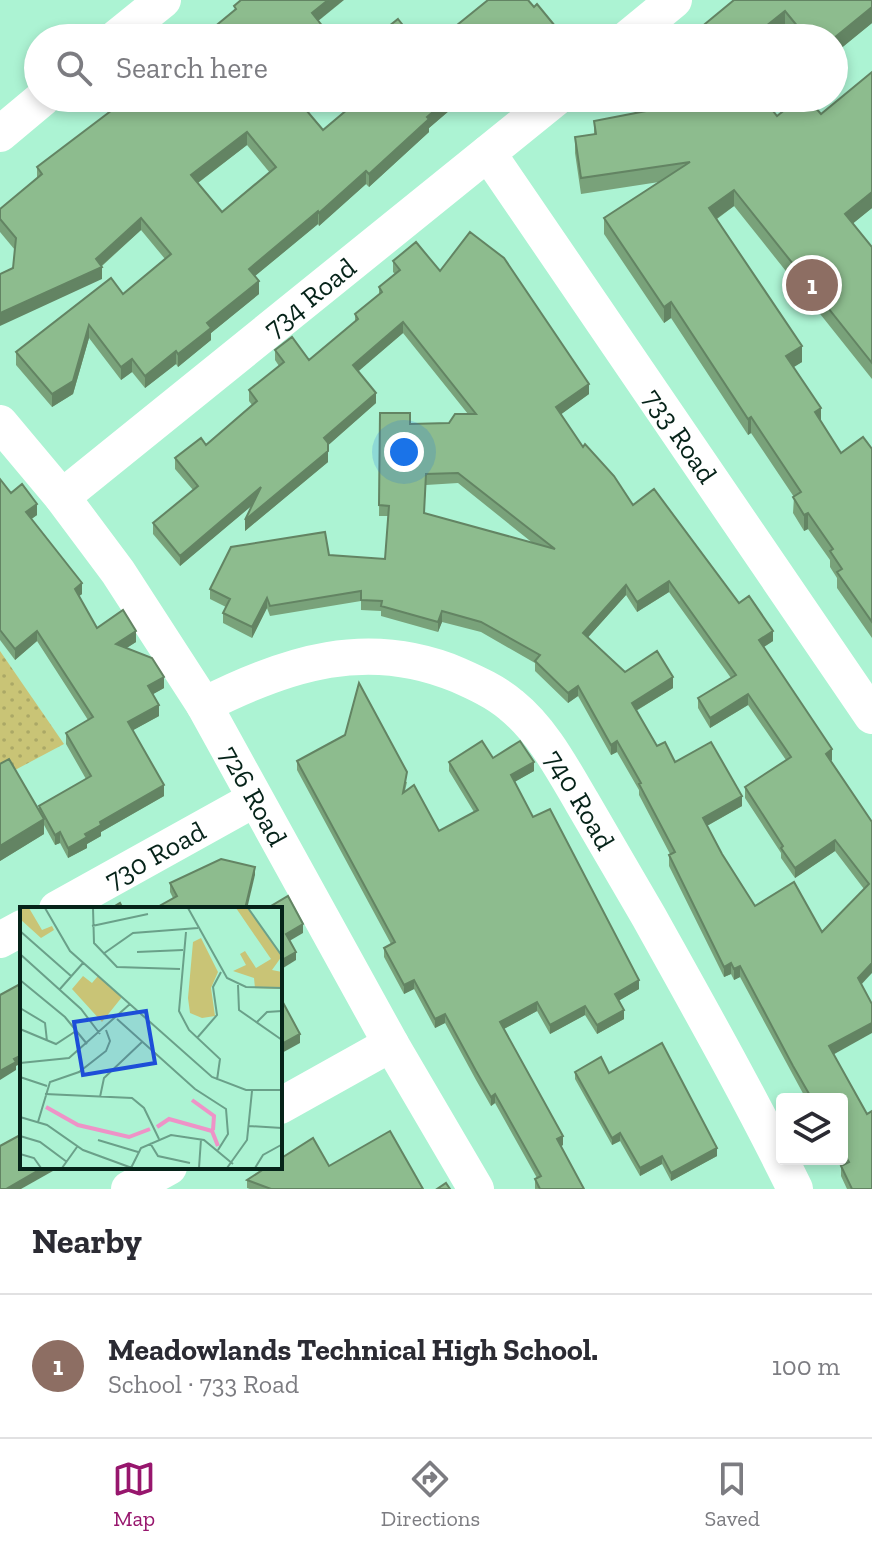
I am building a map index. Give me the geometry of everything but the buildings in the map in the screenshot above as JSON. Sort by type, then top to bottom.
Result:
[{"type":"street","points":[[133,24],[163,0]]},
{"type":"street","points":[[645,24],[674,0]]},
{"type":"street","points":[[0,134],[26,112]]},
{"type":"street","name":"734 Road","points":[[62,497],[539,112]]},
{"type":"street","name":"733 Road","points":[[488,153],[872,716]]},
{"type":"street","name":"726 Road","points":[[0,423],[62,497],[118,572],[204,705],[391,1044],[476,1189]]},
{"type":"street","name":"740 Road","points":[[204,705],[251,681],[293,667],[367,656],[400,658],[434,665],[478,684],[512,705],[549,747],[622,871],[761,1119],[795,1189]]},
{"type":"street","name":"730 Road","points":[[61,907],[255,799]]},
{"type":"street","points":[[0,940],[20,929]]},
{"type":"street","points":[[282,1105],[391,1044]]},
{"type":"shaded area","points":[[0,651],[64,744],[0,778]]},
{"type":"place","name":"Meadowlands Technical High School.","points":[[812,285]]}]
